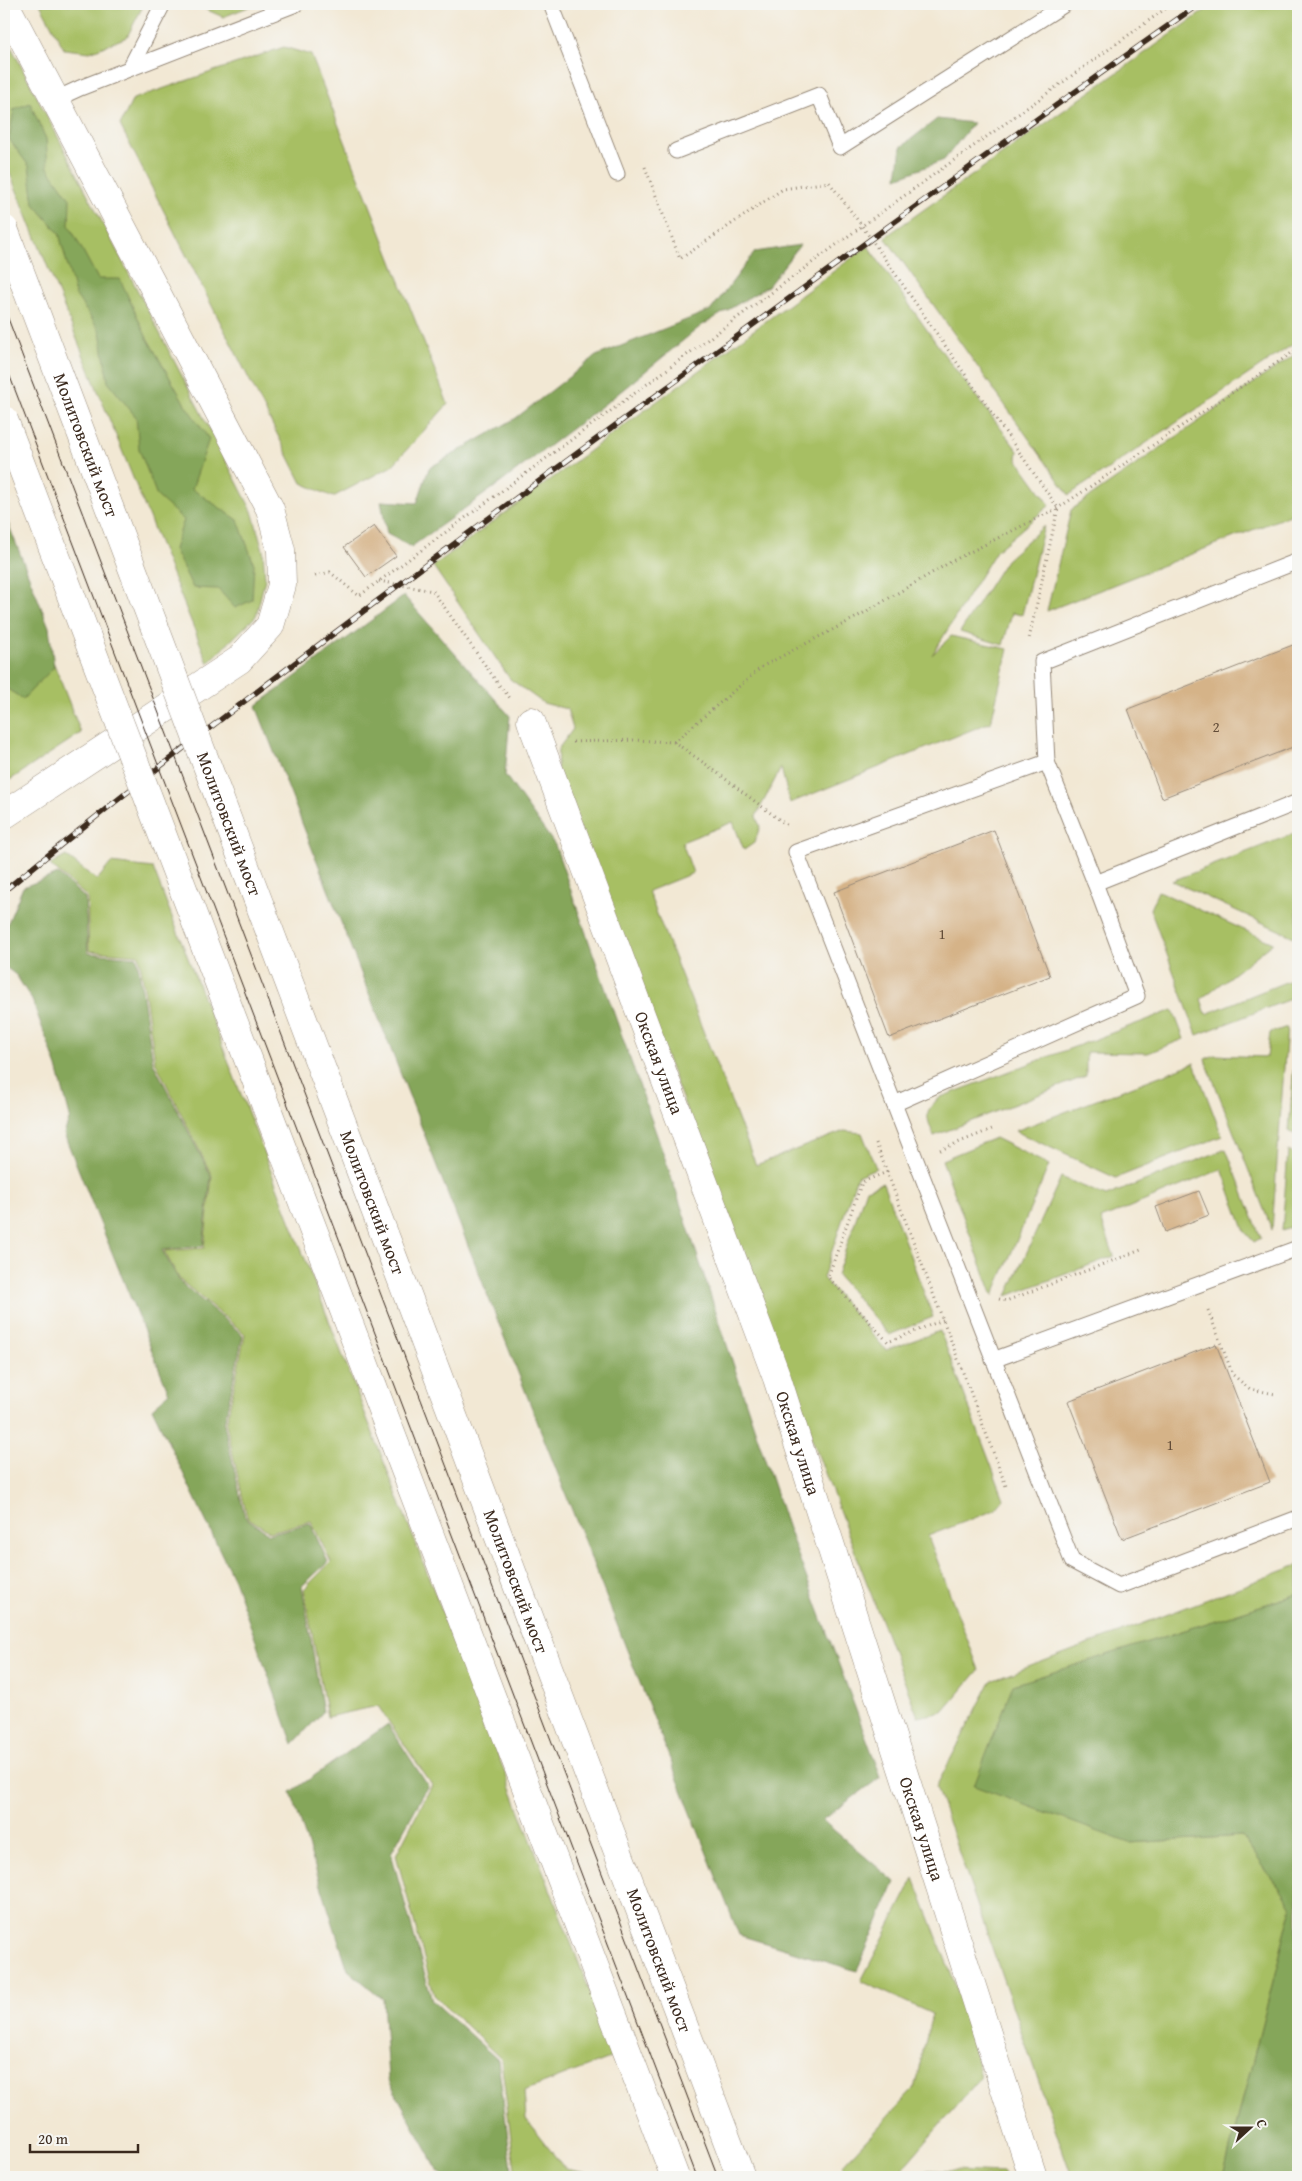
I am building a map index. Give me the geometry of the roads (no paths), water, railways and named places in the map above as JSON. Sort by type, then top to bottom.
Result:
[{"type":"main road","points":[[4,4],[270,509],[281,550],[282,585],[270,626],[239,660],[4,815]]},
{"type":"main road","name":"Молитовский мост","points":[[4,229],[741,2177]]},
{"type":"main road","points":[[4,420],[675,2177]]},
{"type":"main road","name":"Окская улица","points":[[531,721],[778,1378],[1033,2177]]},
{"type":"lane","points":[[130,68],[162,4]]},
{"type":"lane","points":[[54,100],[130,68],[296,4]]},
{"type":"lane","points":[[551,4],[617,174]]},
{"type":"lane","points":[[676,150],[819,95],[840,147],[1065,4]]},
{"type":"lane","points":[[894,1104],[1137,996],[1096,883],[1048,762],[1042,662],[1298,561]]},
{"type":"lane","points":[[1048,762],[796,852],[1072,1561],[1119,1586],[1298,1518]]},
{"type":"lane","points":[[1096,883],[1298,802]]},
{"type":"lane","points":[[993,1360],[1298,1248]]},
{"type":"tram line","points":[[4,308],[718,2177]]},
{"type":"tram line","points":[[4,361],[697,2177]]},
{"type":"railway","points":[[4,891],[248,698],[414,573],[931,195],[1199,4]]}]
